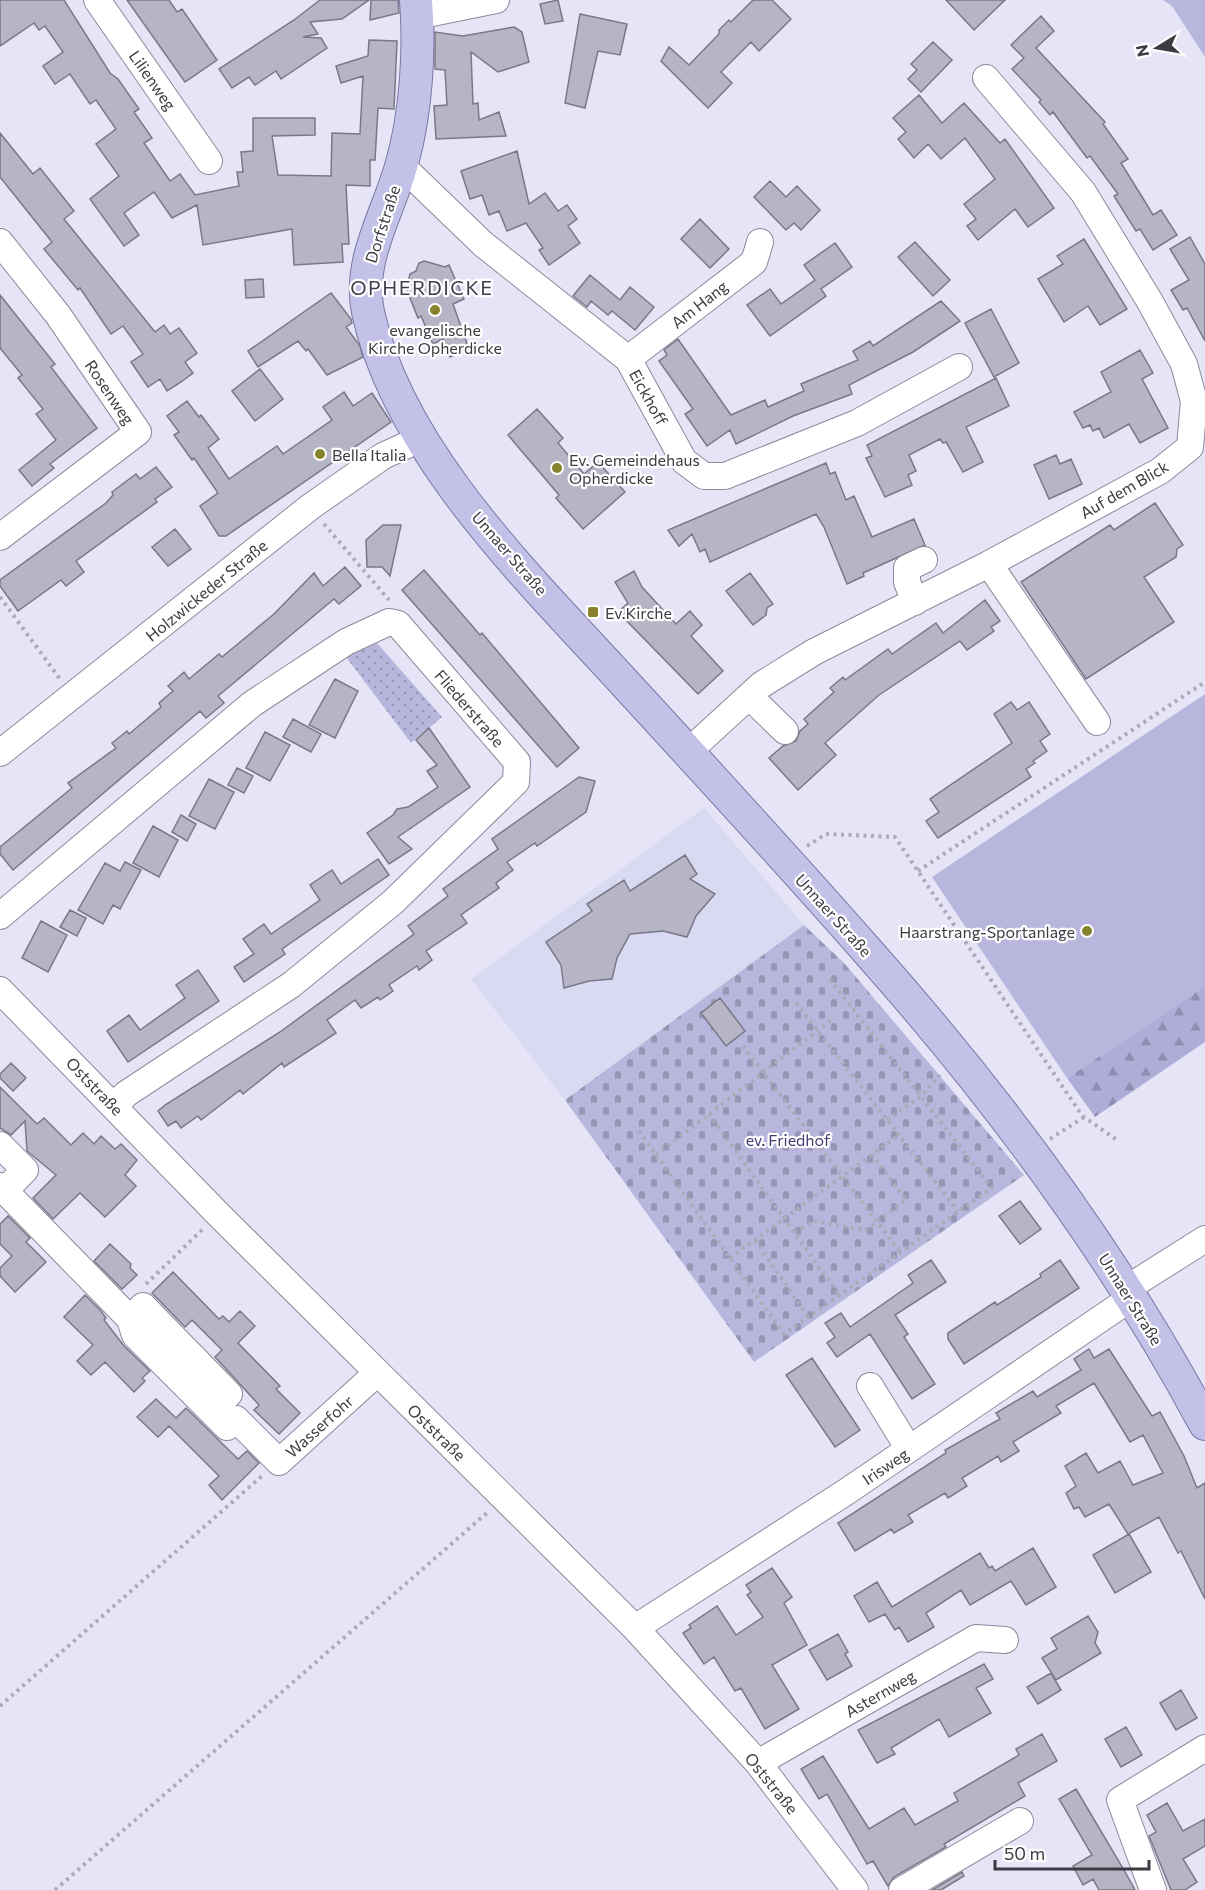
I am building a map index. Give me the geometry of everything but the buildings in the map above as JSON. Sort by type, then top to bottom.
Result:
[{"type":"main road","name":"Dorfstraße","points":[[417,8],[411,114],[402,166],[371,252],[365,293],[369,314],[390,376],[420,439]]},
{"type":"main road","name":"Unnaer Straße","points":[[420,439],[480,520],[869,953],[976,1079],[1083,1225],[1129,1294],[1205,1424]]},
{"type":"street","name":"Lilienweg","points":[[97,0],[209,161]]},
{"type":"street","points":[[417,8],[496,0]]},
{"type":"street","name":"Auf dem Blick","points":[[688,752],[761,685],[814,652],[989,564],[1160,471],[1190,447],[1194,401],[1184,364],[1149,300],[1083,192],[986,78]]},
{"type":"street","name":"Eickhoff","points":[[402,166],[483,244],[628,359],[684,461],[704,476],[725,476],[857,423],[959,367]]},
{"type":"street","name":"Rosenweg","points":[[0,242],[58,315],[138,432],[0,537]]},
{"type":"street","name":"Am Hang","points":[[628,359],[753,262],[760,242]]},
{"type":"street","name":"Holzwickeder Straße","points":[[0,753],[310,507],[383,456],[420,439]]},
{"type":"street","points":[[915,602],[907,582],[908,568],[924,560]]},
{"type":"street","points":[[989,564],[1097,722]]},
{"type":"street","points":[[0,916],[252,704],[346,642],[388,622]]},
{"type":"street","name":"Fliederstraße","points":[[114,1106],[126,1094],[291,985],[393,902],[516,782],[517,762],[398,624],[388,622]]},
{"type":"street","points":[[749,696],[785,731]]},
{"type":"street","name":"Oststraße","points":[[0,990],[218,1214],[634,1628],[758,1763],[855,1890]]},
{"type":"street","name":"Wasserfohr","points":[[0,1145],[25,1170],[2,1188],[125,1314],[135,1335],[227,1427],[236,1419],[279,1462],[377,1373]]},
{"type":"street","name":"Irisweg","points":[[634,1628],[909,1449],[1205,1239]]},
{"type":"street","points":[[870,1386],[909,1449]]},
{"type":"street","name":"Asternweg","points":[[758,1763],[976,1638],[1005,1640]]},
{"type":"street","points":[[1153,1890],[1120,1800],[1205,1748]]},
{"type":"street","points":[[902,1890],[1020,1821]]},
{"type":"path","points":[[310,507],[391,602],[388,622]]},
{"type":"path","points":[[0,597],[73,697]]},
{"type":"path","points":[[918,871],[1205,682]]},
{"type":"path","points":[[803,849],[826,834],[895,837],[1079,1111],[1117,1140]]},
{"type":"path","points":[[639,1131],[784,1334],[992,1188],[828,977]]},
{"type":"path","points":[[796,1003],[958,1211]]},
{"type":"path","points":[[656,1155],[834,1018]]},
{"type":"path","points":[[742,1046],[900,1252]]},
{"type":"path","points":[[887,1120],[921,1096],[945,1070]]},
{"type":"path","points":[[709,1114],[839,1295]]},
{"type":"path","points":[[730,1258],[899,1135]]},
{"type":"path","points":[[795,1233],[813,1221],[866,1230],[906,1200],[872,1154]]},
{"type":"path","points":[[125,1314],[218,1214]]},
{"type":"path","points":[[755,1240],[808,1317]]},
{"type":"path","points":[[0,1706],[279,1462]]},
{"type":"path","points":[[55,1890],[504,1497]]},
{"type":"shaded area","points":[[704,808],[804,925],[565,1100],[471,979]]},
{"type":"green space","points":[[1163,0],[1205,0],[1205,57],[1172,6]]},
{"type":"green space","points":[[377,643],[442,717],[411,743],[346,657]]},
{"type":"green space","name":"Haarstrang-Sportanlage","points":[[1205,694],[1205,986],[1067,1078],[932,877]]},
{"type":"green space","name":"ev. Friedhof","points":[[804,925],[844,963],[1024,1175],[754,1362],[565,1100]]},
{"type":"green space","points":[[1205,986],[1205,1042],[1095,1117],[1067,1078]]},
{"type":"place","name":"evangelische Kirche Opherdicke","points":[[435,310]]},
{"type":"place","name":"Bella Italia","points":[[320,454]]},
{"type":"place","name":"Ev. Gemeindehaus Opherdicke","points":[[557,468]]},
{"type":"place","name":"Ev.Kirche","points":[[593,612]]},
{"type":"place","name":"Haarstrang-Sportanlage","points":[[1087,931]]},
{"type":"district","name":"OPHERDICKE","points":[[422,287]]}]
